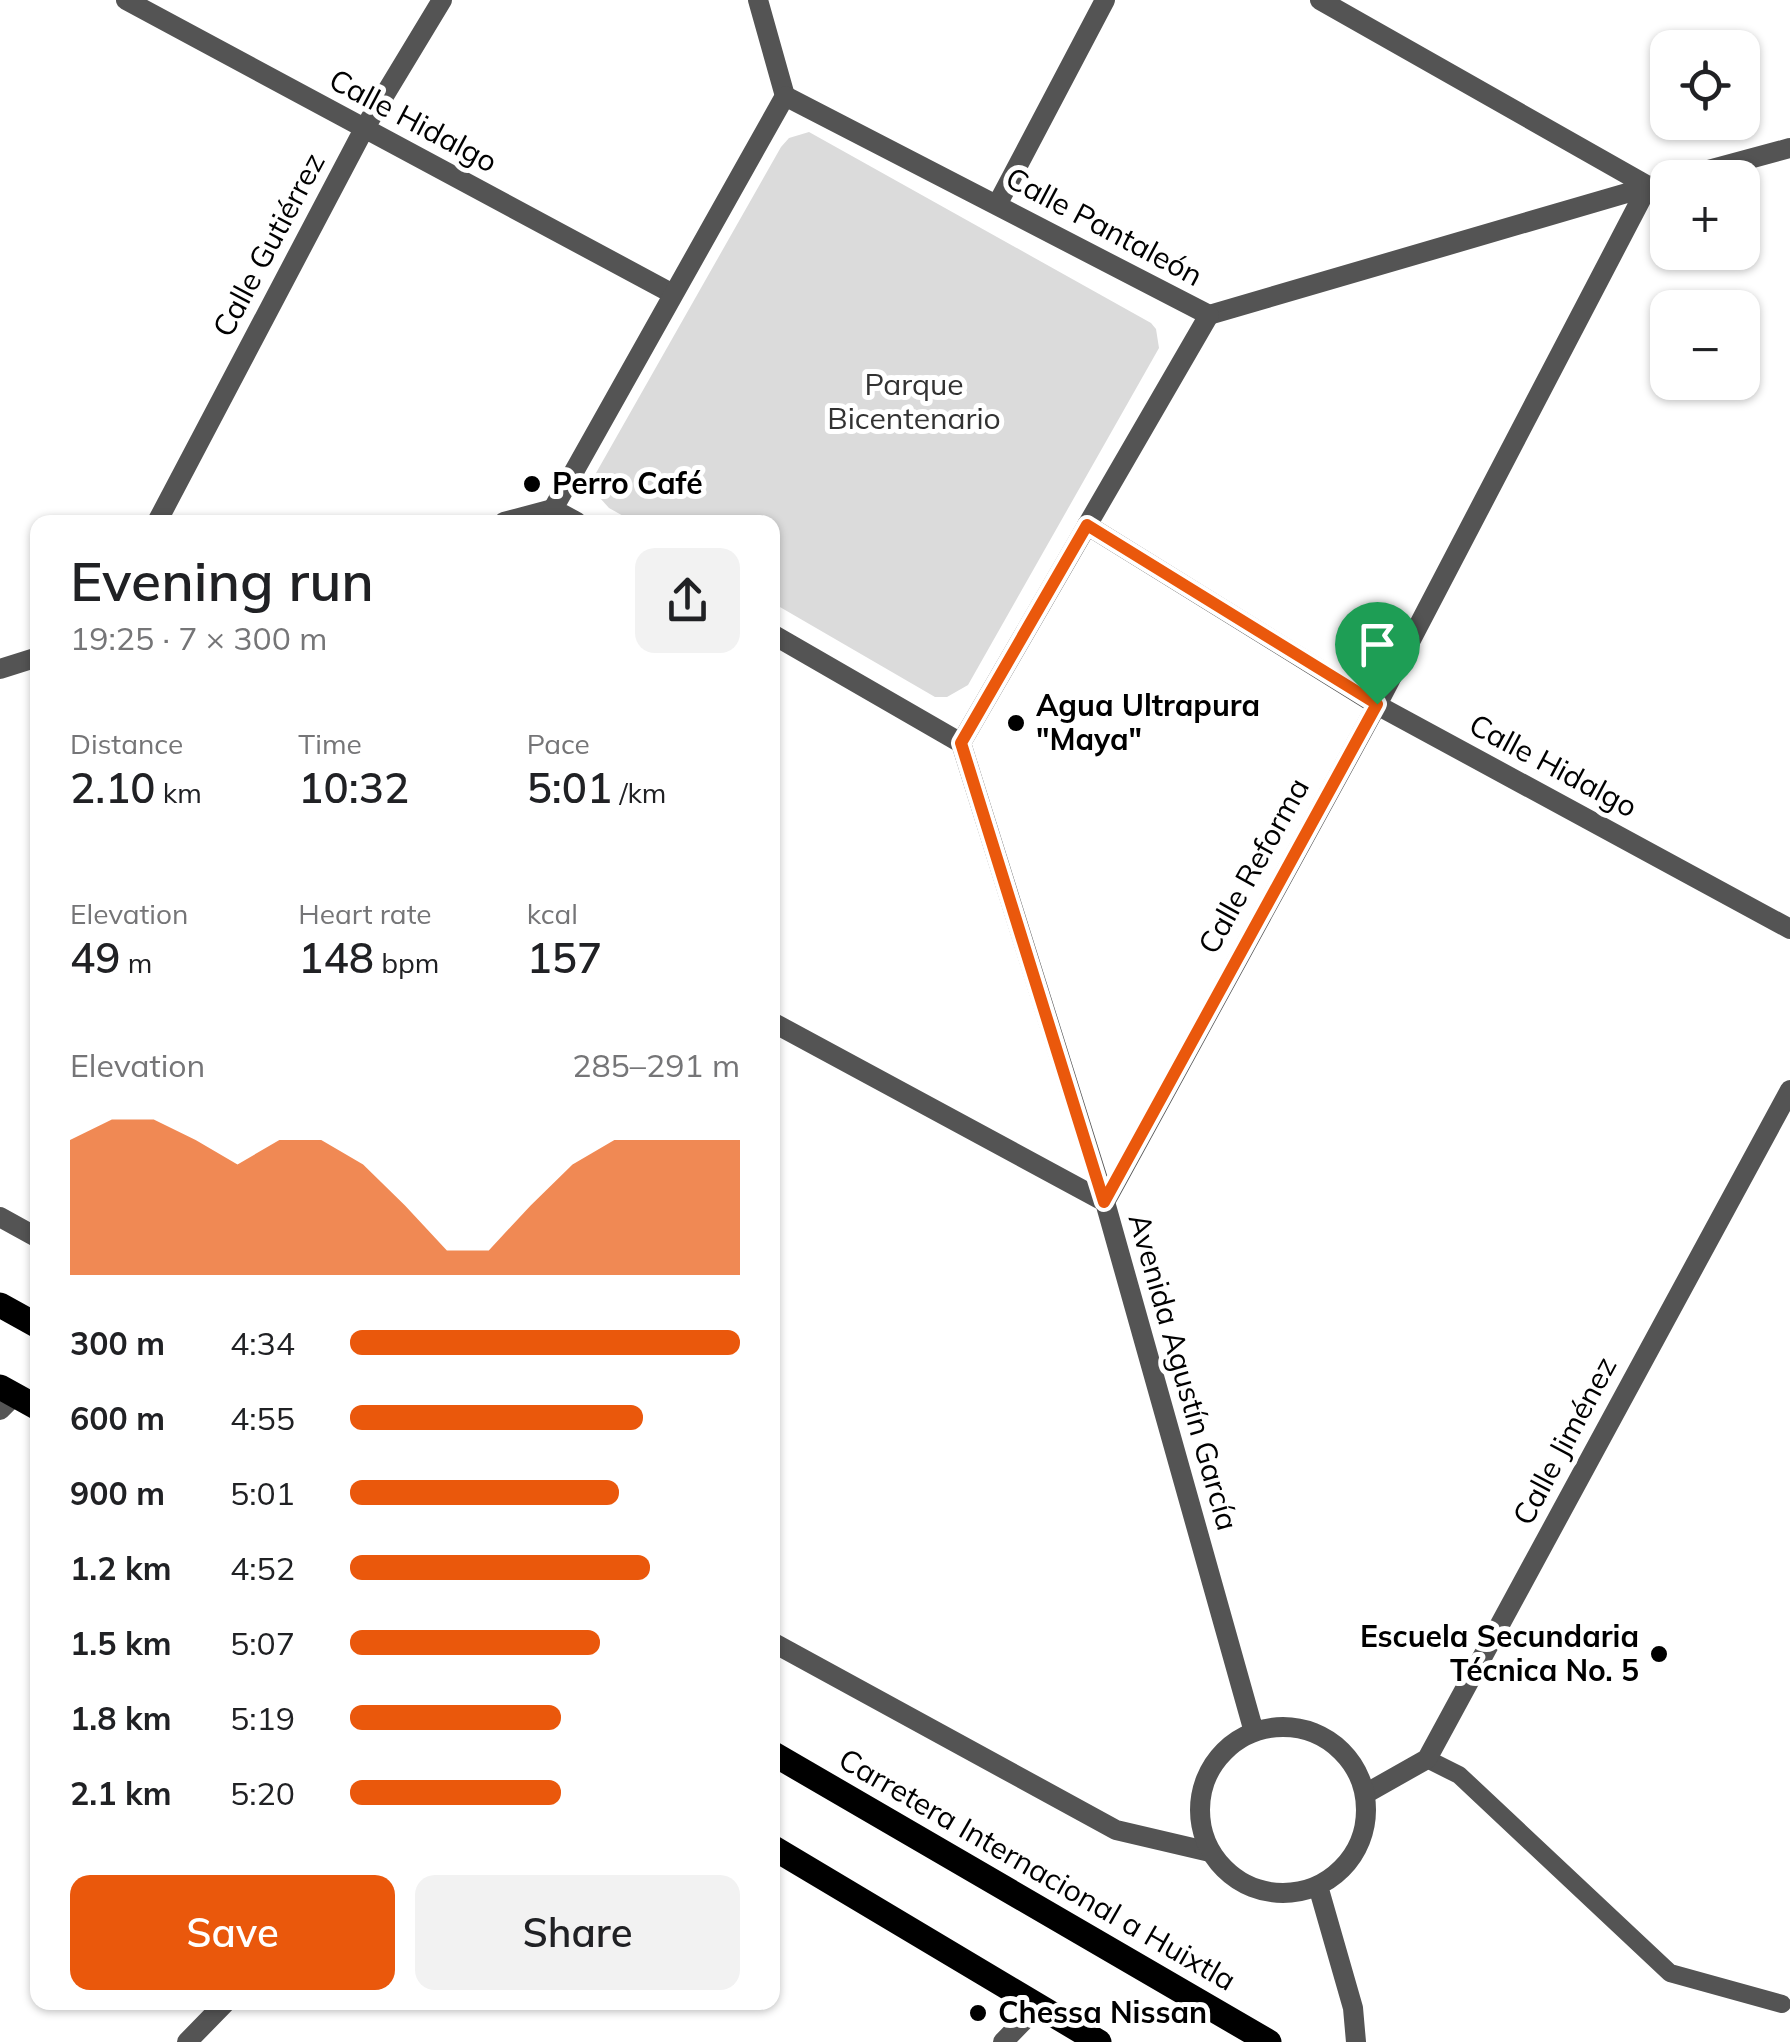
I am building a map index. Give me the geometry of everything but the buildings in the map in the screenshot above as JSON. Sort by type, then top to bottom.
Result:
[{"type":"main road","points":[[0,1305],[30,1322]]},
{"type":"main road","points":[[5,1397],[30,1405]]},
{"type":"main road","name":"Carretera Internacional a Huixtla","points":[[780,1758],[1268,2042]]},
{"type":"main road","points":[[780,1851],[1099,2042]]},
{"type":"street","name":"Calle Hidalgo","points":[[126,0],[673,294]]},
{"type":"street","name":"Calle Gutiérrez","points":[[161,515],[364,129],[442,0]]},
{"type":"street","points":[[528,515],[553,508],[785,96],[758,0]]},
{"type":"street","points":[[997,204],[1105,0]]},
{"type":"street","points":[[1320,0],[1650,179]]},
{"type":"street","name":"Calle Pantaleón","points":[[785,96],[1208,316],[961,743]]},
{"type":"street","points":[[1746,160],[1790,148]]},
{"type":"street","points":[[1208,316],[1650,185]]},
{"type":"street","name":"Calle Reforma","points":[[1104,1202],[1650,198]]},
{"type":"street","points":[[553,508],[566,515]]},
{"type":"street","name":"Calle Hidalgo","points":[[1087,525],[1377,704],[1790,929]]},
{"type":"street","points":[[780,639],[961,743]]},
{"type":"street","points":[[0,669],[30,660]]},
{"type":"street","name":"Avenida Agustín García","points":[[961,743],[1104,1202],[1254,1732]]},
{"type":"street","points":[[780,1026],[1104,1202]]},
{"type":"street","name":"Calle Jiménez","points":[[1427,1758],[1790,1090]]},
{"type":"street","points":[[0,1218],[30,1234]]},
{"type":"street","points":[[780,1646],[1116,1830],[1210,1852]]},
{"type":"street","points":[[1282,1726],[1311,1731],[1336,1745],[1354,1767],[1366,1794],[1366,1821],[1358,1848],[1341,1870],[1318,1886],[1295,1893],[1270,1893],[1225,1872],[1210,1852],[1200,1825],[1200,1796],[1210,1769],[1228,1746],[1254,1732],[1282,1726]]},
{"type":"street","points":[[1366,1794],[1427,1758]]},
{"type":"street","points":[[1318,1886],[1354,2008],[1356,2042]]},
{"type":"street","points":[[1003,2042],[1036,2006]]},
{"type":"street","points":[[187,2042],[218,2010]]},
{"type":"lane","points":[[1427,1758],[1458,1775],[1670,1973],[1782,2004]]},
{"type":"green space","name":"Parque Bicentenario","points":[[809,132],[1156,329],[1159,348],[968,685],[947,697],[935,697],[780,607],[780,515],[622,515],[600,498],[595,484],[596,473],[789,138]]},
{"type":"place","name":"Perro Café","points":[[532,484]]},
{"type":"place","name":"Agua Ultrapura \"Maya\"","points":[[1016,723]]},
{"type":"place","name":"Escuela Secundaria Técnica No. 5","points":[[1659,1654]]},
{"type":"place","name":"Chessa Nissan","points":[[978,2013]]},
{"type":"route","points":[[1087,525],[1377,704],[1309,829],[1104,1202],[961,743],[1087,525]]}]
